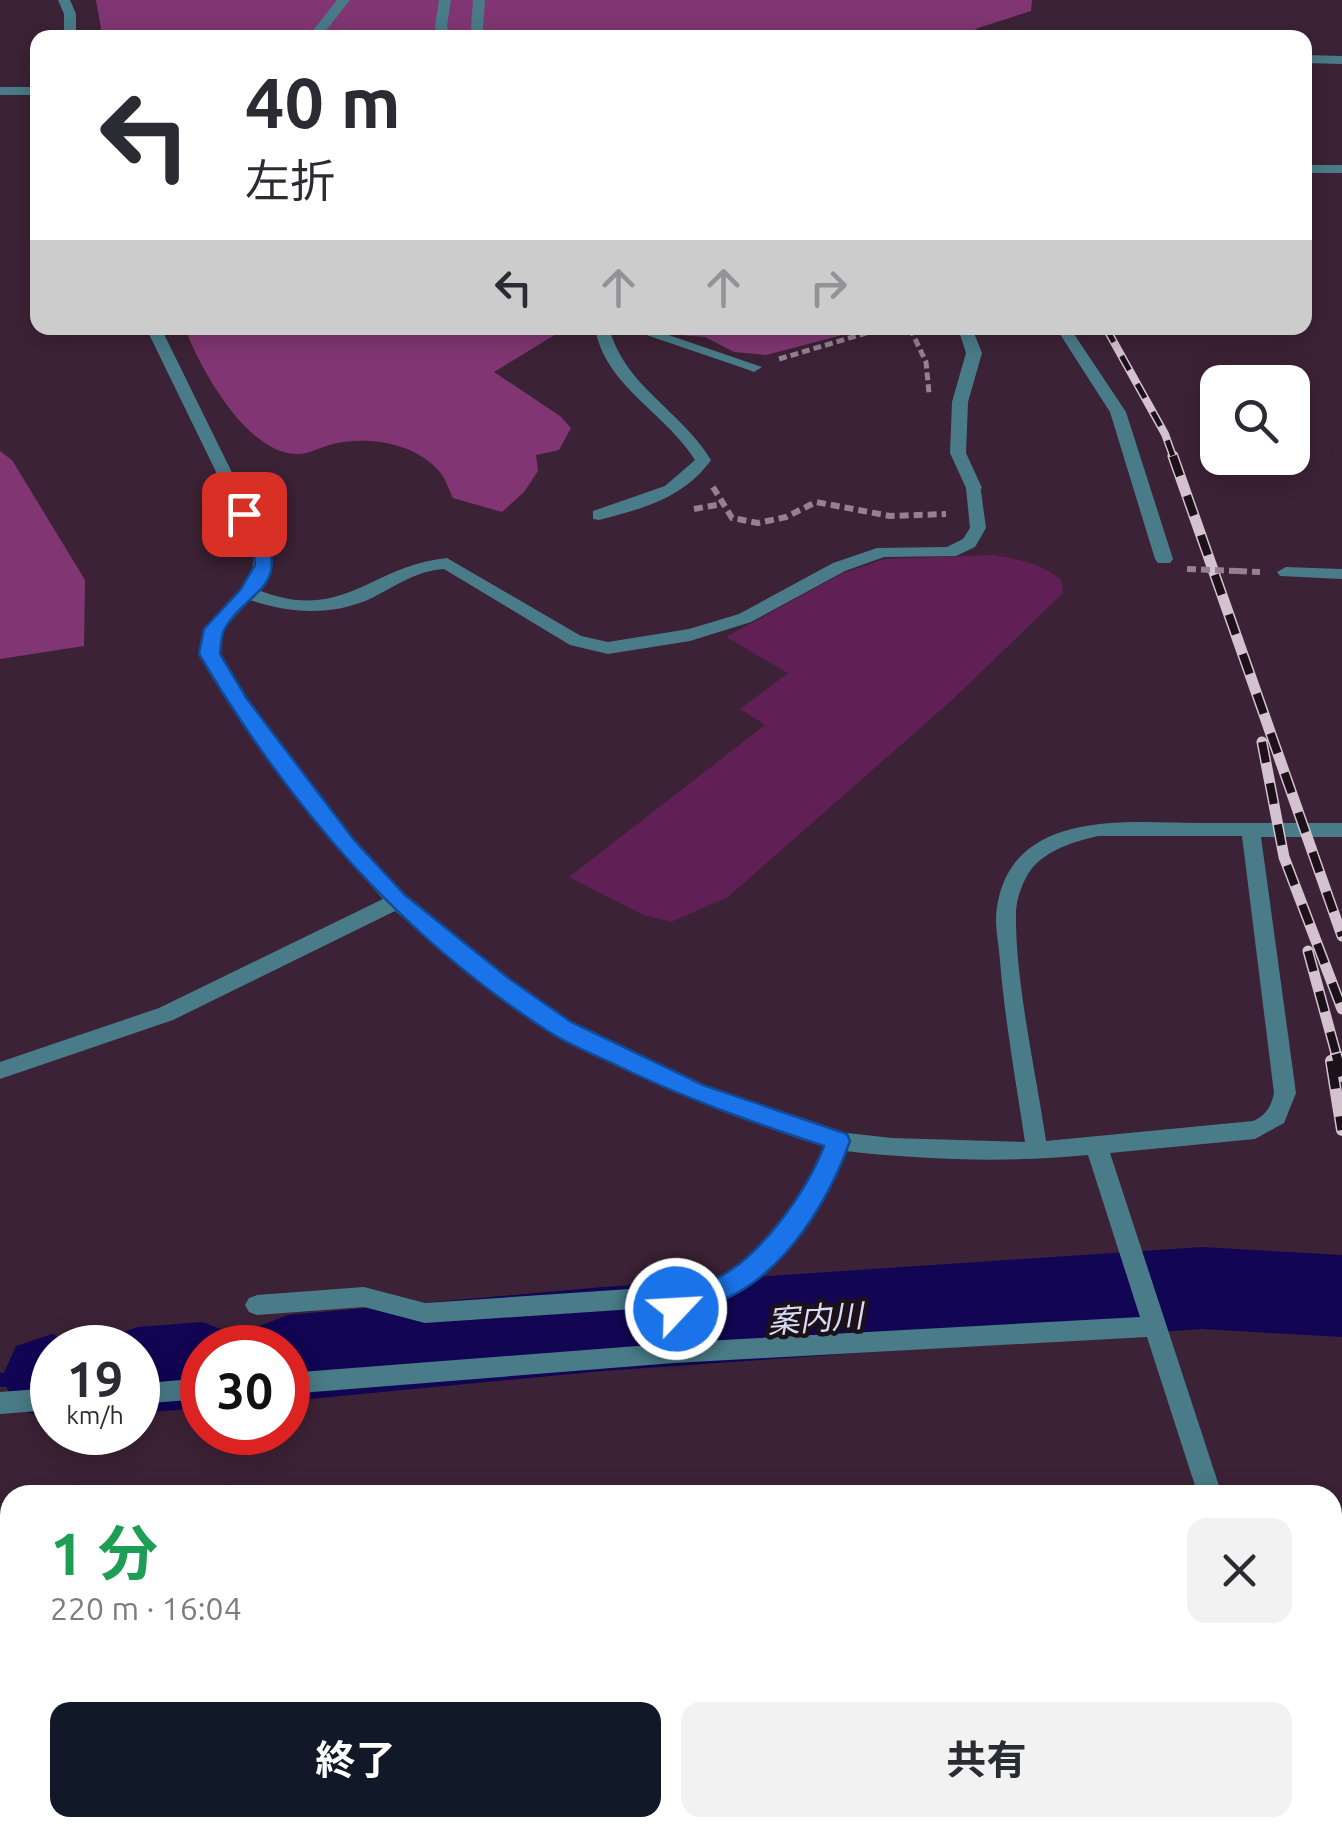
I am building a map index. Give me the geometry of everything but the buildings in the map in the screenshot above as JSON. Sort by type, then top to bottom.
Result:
[{"type":"street","points":[[64,0],[70,14],[70,30]]},
{"type":"street","points":[[320,30],[344,0]]},
{"type":"street","points":[[445,0],[441,26],[452,30]]},
{"type":"street","points":[[463,30],[479,0]]},
{"type":"street","points":[[1312,59],[1342,60]]},
{"type":"street","points":[[0,90],[30,91]]},
{"type":"street","points":[[1312,169],[1342,169]]},
{"type":"street","points":[[156,335],[263,552],[264,565],[249,593],[214,629],[210,654],[239,704],[346,845],[397,901],[498,984],[562,1028],[695,1092],[838,1141],[892,1147],[1038,1151],[1097,1148],[1144,1140],[1237,1135],[1272,1123],[1282,1112],[1285,1093],[1250,828]]},
{"type":"street","points":[[599,516],[661,495],[684,480],[703,460],[676,421],[609,360],[604,335]]},
{"type":"street","points":[[656,335],[754,367]]},
{"type":"street","points":[[249,593],[268,602],[298,605],[349,601],[394,574],[426,564],[447,563],[576,641],[608,648],[690,635],[745,618],[839,566],[882,552],[950,552],[969,542],[978,528],[974,488],[958,453],[960,402],[974,353],[968,335]]},
{"type":"street","points":[[1068,335],[1118,412],[1164,559]]},
{"type":"street","points":[[1286,572],[1342,574]]},
{"type":"street","points":[[1038,1151],[1012,978],[1006,910],[1018,873],[1037,851],[1065,837],[1098,828],[1342,830]]},
{"type":"street","points":[[0,1072],[166,1014],[397,901]]},
{"type":"street","points":[[257,1305],[364,1296],[425,1314],[676,1304],[720,1289],[762,1261],[823,1182],[838,1141]]},
{"type":"street","points":[[1097,1148],[1207,1485]]},
{"type":"street","points":[[674,1350],[676,1304]]},
{"type":"street","points":[[310,1382],[674,1350],[1154,1322]]},
{"type":"street","points":[[0,1403],[30,1401]]},
{"type":"path","points":[[754,367],[860,335]]},
{"type":"path","points":[[703,460],[722,504],[732,518],[744,522],[786,516],[816,502],[890,516],[978,513]]},
{"type":"path","points":[[1188,569],[1238,571]]},
{"type":"shaded area","points":[[96,0],[1032,0],[1031,11],[975,30],[101,28]]},
{"type":"shaded area","points":[[188,335],[555,335],[494,372],[560,416],[571,428],[559,450],[536,455],[538,471],[524,492],[502,512],[453,498],[441,474],[428,461],[389,444],[347,442],[300,454],[278,450],[243,425],[202,365]]},
{"type":"shaded area","points":[[680,335],[842,335],[766,355],[734,352],[705,337]]},
{"type":"shaded area","points":[[0,451],[12,460],[85,580],[84,646],[0,659]]},
{"type":"shaded area","points":[[994,555],[1047,570],[1062,581],[1063,593],[952,700],[728,897],[671,922],[644,915],[569,877],[765,725],[740,709],[788,673],[726,637],[841,574],[885,559]]},
{"type":"waterway","name":"案内川","points":[[310,1356],[603,1329],[1202,1288],[1342,1296]]},
{"type":"waterway","name":"案内川","points":[[160,1368],[180,1367]]},
{"type":"waterway","name":"案内川","points":[[0,1380],[30,1378]]},
{"type":"railway","points":[[1110,335],[1165,434],[1174,459]]},
{"type":"railway","points":[[1173,456],[1342,936]]},
{"type":"railway","points":[[1262,742],[1284,857],[1342,1009]]},
{"type":"railway","points":[[1308,951],[1337,1057]]},
{"type":"railway","points":[[1336,1054],[1342,1076]]},
{"type":"railway","points":[[1331,1061],[1342,1130]]},
{"type":"route","points":[[244,514],[263,552],[264,565],[249,593],[214,629],[210,654],[239,704],[346,845],[397,901],[498,984],[562,1028],[695,1092],[799,1131],[838,1141],[823,1182],[762,1261],[720,1289],[676,1299],[676,1309]]}]
